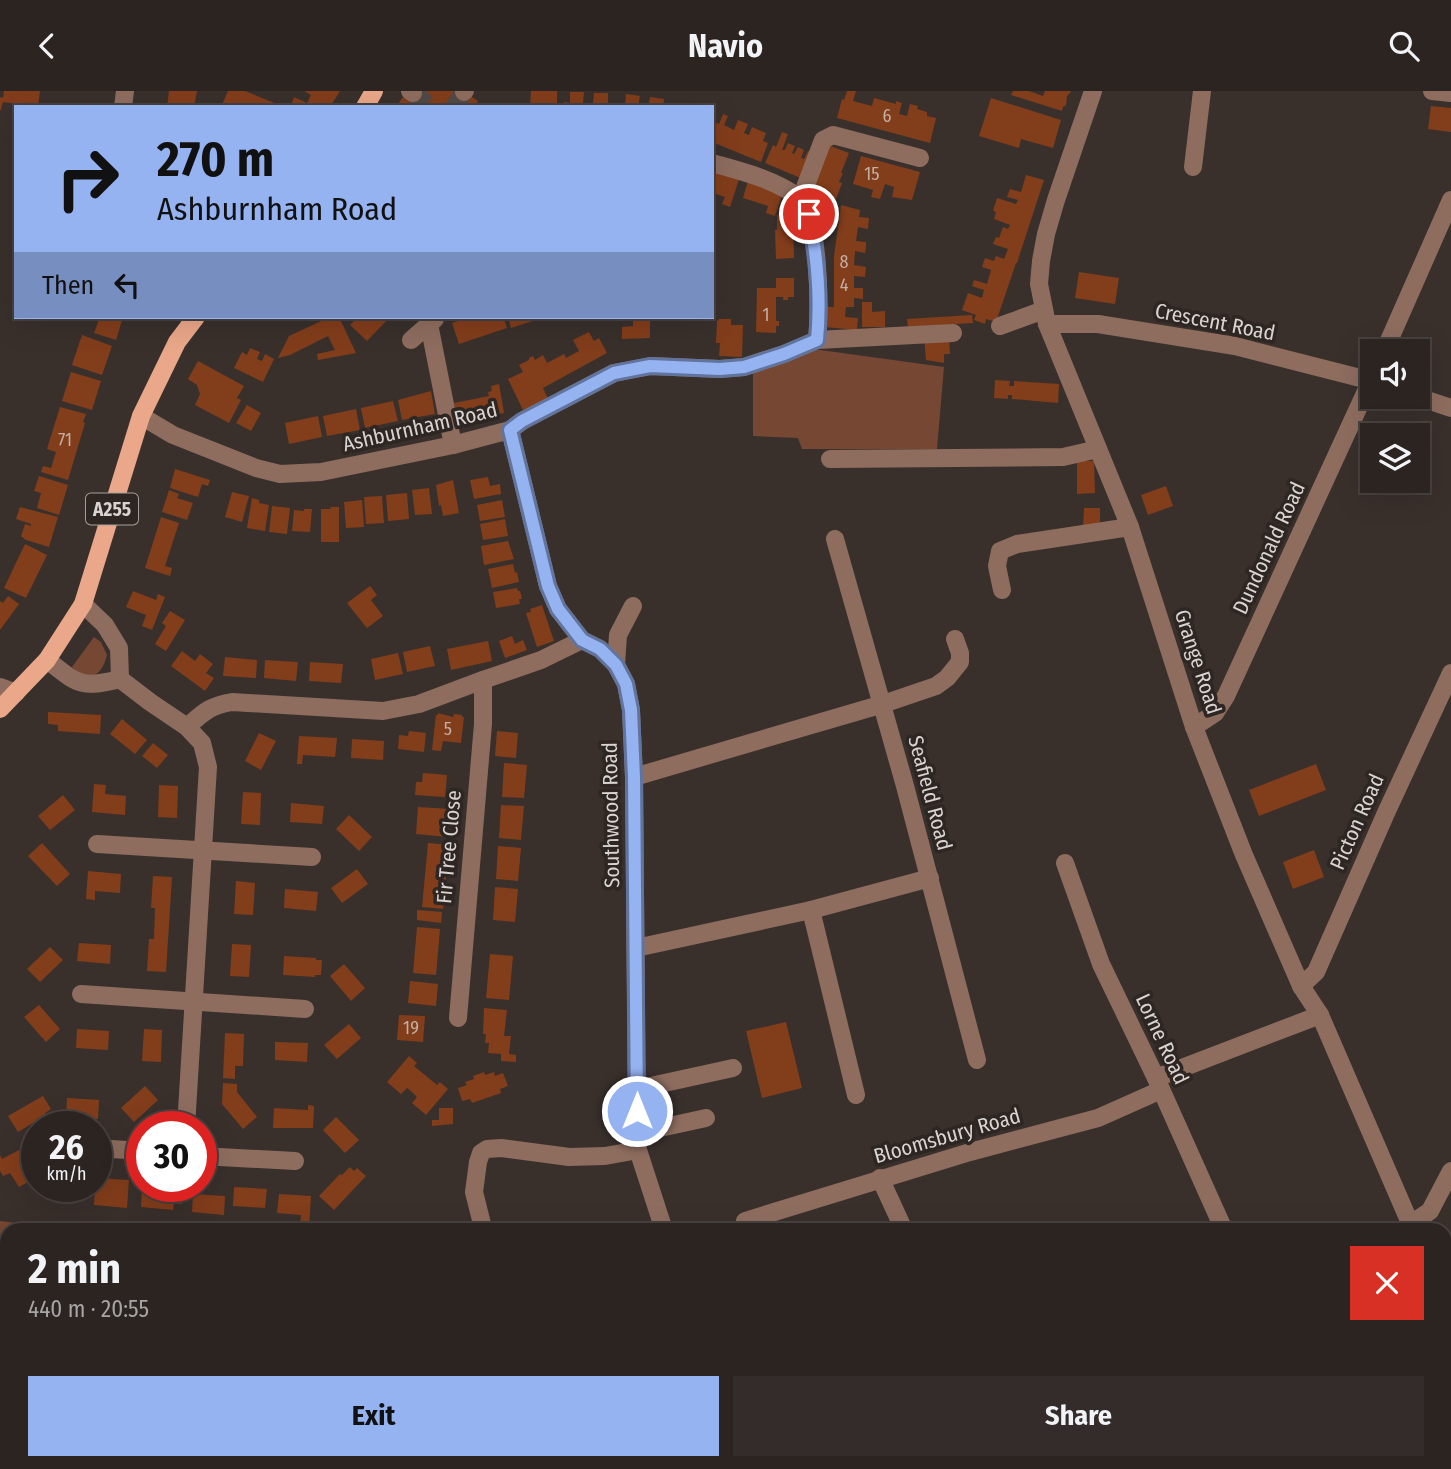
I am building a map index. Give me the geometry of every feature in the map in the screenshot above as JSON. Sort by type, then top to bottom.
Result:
[{"type":"main road","name":"A255","points":[[0,709],[8,690],[47,660],[83,604],[141,416],[177,342],[194,319]]},
{"type":"street","name":"Grange Road","points":[[1093,91],[1046,234],[1039,284],[1046,317],[1130,527],[1194,727],[1244,855],[1301,986],[1320,1016],[1410,1223]]},
{"type":"street","points":[[1193,167],[1202,91]]},
{"type":"street","points":[[1432,91],[1451,93]]},
{"type":"street","points":[[801,198],[823,140],[833,135],[920,158]]},
{"type":"street","points":[[714,164],[778,185],[801,198],[809,214],[814,238],[819,318],[817,340]]},
{"type":"street","points":[[1390,339],[1451,200]]},
{"type":"street","points":[[1000,326],[1046,317]]},
{"type":"street","name":"Crescent Road","points":[[1046,317],[1235,346],[1360,377]]},
{"type":"street","points":[[411,340],[433,320]]},
{"type":"street","points":[[433,320],[453,445]]},
{"type":"street","name":"Ashburnham Road","points":[[141,416],[173,435],[256,468],[281,474],[321,472],[453,445],[510,430],[522,421],[614,373],[650,366],[720,369],[744,367],[817,340],[953,333]]},
{"type":"street","points":[[1430,401],[1451,408]]},
{"type":"street","name":"Dundonald Road","points":[[1194,727],[1215,713],[1226,696],[1360,406]]},
{"type":"street","points":[[510,430],[548,586],[558,609],[582,640],[600,649],[616,665]]},
{"type":"street","points":[[830,459],[1063,457],[1098,449]]},
{"type":"street","points":[[1002,590],[997,566],[999,551],[1017,544],[1130,527]]},
{"type":"street","name":"Seafield Road","points":[[835,539],[883,704],[977,1060]]},
{"type":"street","points":[[83,604],[105,625],[119,648],[120,679]]},
{"type":"street","points":[[616,665],[618,635],[632,606]]},
{"type":"street","points":[[634,777],[936,686],[947,678],[960,662],[960,653],[954,639]]},
{"type":"street","points":[[187,727],[215,705],[232,702],[383,711],[419,704],[541,660],[582,640]]},
{"type":"street","points":[[47,660],[77,683],[98,684],[120,679]]},
{"type":"street","name":"Southwood Road","points":[[616,665],[626,684],[631,710],[638,1141],[662,1223]]},
{"type":"street","name":"Picton Road","points":[[1301,986],[1315,972],[1451,673]]},
{"type":"street","points":[[120,679],[187,727],[202,743],[208,767],[187,1111]]},
{"type":"street","name":"Fir Tree Close","points":[[457,1018],[483,724],[483,680]]},
{"type":"street","points":[[97,844],[312,857]]},
{"type":"street","name":"Lorne Road","points":[[1065,863],[1101,964],[1221,1223]]},
{"type":"street","points":[[636,948],[811,910],[930,878]]},
{"type":"street","points":[[811,910],[856,1095]]},
{"type":"street","points":[[81,994],[305,1009]]},
{"type":"street","name":"Bloomsbury Road","points":[[745,1220],[880,1178],[1098,1118],[1158,1084],[1320,1016]]},
{"type":"street","points":[[637,1089],[733,1068]]},
{"type":"street","points":[[481,1153],[486,1149],[501,1148],[569,1157],[606,1156],[638,1141],[706,1118]]},
{"type":"street","points":[[482,1223],[474,1192],[483,1132]]},
{"type":"street","points":[[217,1157],[295,1161]]},
{"type":"street","points":[[1416,1223],[1430,1211],[1451,1171]]},
{"type":"street","points":[[880,1178],[901,1223]]},
{"type":"shaded area","points":[[813,349],[944,367],[937,449],[802,449],[798,438],[753,436],[753,371]]},
{"type":"shaded area","points":[[94,637],[101,642],[107,655],[98,673],[89,677],[78,673],[72,667]]},
{"type":"building","points":[[4,91],[40,91],[38,105],[3,102],[0,110],[0,97],[3,98]]},
{"type":"building","points":[[169,91],[197,91],[194,105],[167,105]]},
{"type":"building","points":[[228,91],[245,91],[280,105],[222,105]]},
{"type":"building","points":[[304,91],[340,91],[331,105],[291,105],[294,97],[307,103],[311,95]]},
{"type":"building","points":[[414,91],[463,91],[478,101],[476,105],[397,105],[403,97],[408,100]]},
{"type":"building","points":[[531,91],[557,91],[557,105],[530,105]]},
{"type":"building","points":[[847,91],[856,91],[853,101],[872,106],[874,98],[902,103],[899,114],[907,116],[910,104],[918,106],[917,109],[927,112],[927,116],[936,118],[930,143],[837,118]]},
{"type":"building","points":[[1013,91],[1029,91],[1043,96],[1045,91],[1071,92],[1062,111],[1011,95]]},
{"type":"building","points":[[570,92],[584,92],[583,103],[593,103],[594,93],[608,93],[608,105],[564,105],[564,102],[570,103]]},
{"type":"building","points":[[626,94],[640,96],[638,105],[625,105]]},
{"type":"building","points":[[650,97],[664,99],[663,105],[648,105]]},
{"type":"building","points":[[991,98],[1061,120],[1053,148],[1021,139],[1019,148],[979,136]]},
{"type":"building","points":[[1431,106],[1451,108],[1451,132],[1428,129]]},
{"type":"building","points":[[723,114],[728,116],[724,125],[734,130],[738,120],[748,124],[744,133],[749,135],[752,127],[766,133],[763,141],[768,143],[761,162],[714,143],[714,122],[719,124]]},
{"type":"building","points":[[782,132],[788,134],[782,150],[785,150],[788,143],[795,146],[792,153],[794,154],[798,147],[804,150],[801,158],[804,159],[808,151],[813,153],[803,179],[765,163]]},
{"type":"building","points":[[825,144],[849,153],[841,173],[839,182],[842,183],[835,202],[808,192]]},
{"type":"building","points":[[861,156],[920,172],[912,200],[892,197],[894,187],[885,184],[880,199],[871,197],[873,190],[853,184]]},
{"type":"building","points":[[714,173],[739,179],[730,207],[722,204],[725,197],[716,194],[714,198]]},
{"type":"building","points":[[1026,175],[1044,180],[996,322],[986,319],[985,324],[974,320],[976,315],[962,310],[968,293],[982,298],[984,290],[972,286],[974,280],[987,284],[991,270],[982,267],[985,258],[994,261],[996,256],[1004,259],[1008,249],[993,244],[996,237],[999,238],[1003,227],[1008,229],[1010,225],[994,219],[996,212],[993,211],[997,198],[1016,204],[1018,200],[1007,197],[1010,189],[1021,192]]},
{"type":"building","points":[[748,181],[783,192],[775,216],[766,213],[768,206],[743,198]]},
{"type":"building","points":[[841,205],[860,210],[859,217],[869,218],[868,229],[858,227],[856,241],[866,242],[865,253],[855,251],[854,265],[866,267],[865,277],[854,276],[854,288],[863,288],[863,299],[854,298],[854,307],[846,307],[845,317],[858,318],[857,330],[825,327],[826,307],[834,307],[834,256]]},
{"type":"building","points":[[793,214],[794,258],[776,259],[777,215]]},
{"type":"building","points":[[1079,272],[1119,278],[1115,304],[1075,298]]},
{"type":"building","points":[[776,278],[794,278],[794,297],[783,300],[783,297],[776,297],[776,321],[779,321],[779,326],[776,326],[776,333],[756,332],[757,288],[776,288]]},
{"type":"building","points":[[862,302],[872,302],[872,312],[885,311],[885,327],[862,327]]},
{"type":"building","points":[[972,315],[973,323],[908,327],[907,319]]},
{"type":"building","points":[[99,319],[122,319],[116,340],[94,333]]},
{"type":"building","points":[[326,319],[340,319],[356,353],[318,360],[317,354],[335,350],[328,336],[278,358],[289,336]]},
{"type":"building","points":[[356,319],[388,319],[367,341],[350,325]]},
{"type":"building","points":[[464,319],[504,319],[507,328],[459,344],[452,323]]},
{"type":"building","points":[[509,319],[539,319],[511,328]]},
{"type":"building","points":[[650,319],[650,338],[622,339],[622,327],[633,326],[633,320]]},
{"type":"building","points":[[719,319],[731,319],[731,325],[743,325],[742,357],[719,356],[720,343],[716,343]]},
{"type":"building","points":[[589,332],[594,341],[599,338],[607,353],[543,388],[548,399],[523,410],[508,379],[523,372],[519,365],[533,356],[535,360],[543,355],[547,363],[564,354],[566,358],[579,351],[573,340]]},
{"type":"building","points":[[82,335],[112,346],[102,375],[72,365]]},
{"type":"building","points":[[949,336],[950,354],[944,354],[944,363],[926,360],[924,337]]},
{"type":"building","points":[[250,348],[260,352],[257,359],[262,361],[265,354],[274,359],[263,382],[234,368],[242,352],[247,355]]},
{"type":"building","points":[[198,361],[244,386],[237,398],[241,400],[229,423],[195,405],[200,394],[197,385],[188,379]]},
{"type":"building","points":[[71,372],[101,381],[92,410],[62,401]]},
{"type":"building","points":[[995,380],[1010,381],[1009,386],[1014,386],[1014,381],[1059,384],[1058,403],[1012,399],[1012,395],[1008,395],[1008,399],[994,398]]},
{"type":"building","points":[[499,384],[504,413],[458,422],[454,403],[489,396],[491,386]]},
{"type":"building","points":[[431,391],[435,414],[402,420],[398,400]]},
{"type":"building","points":[[393,401],[398,421],[365,428],[361,408]]},
{"type":"building","points":[[247,405],[261,413],[251,431],[236,423]]},
{"type":"building","points":[[60,407],[86,414],[68,480],[41,472],[43,466],[51,468],[56,452],[47,449]]},
{"type":"building","points":[[356,409],[360,430],[327,436],[323,416]]},
{"type":"building","points":[[318,416],[322,437],[289,444],[285,423]]},
{"type":"building","points":[[1077,461],[1094,461],[1095,493],[1077,494]]},
{"type":"building","points":[[175,469],[210,480],[208,486],[202,484],[198,497],[170,488]]},
{"type":"building","points":[[39,476],[68,485],[59,515],[37,508],[41,493],[34,491]]},
{"type":"building","points":[[488,477],[490,486],[500,484],[501,494],[474,499],[470,480]]},
{"type":"building","points":[[453,480],[459,513],[443,516],[436,485]]},
{"type":"building","points":[[1166,486],[1173,506],[1148,515],[1141,495]]},
{"type":"building","points":[[429,488],[432,514],[415,515],[412,490]]},
{"type":"building","points":[[169,490],[179,494],[177,498],[193,503],[187,520],[162,512]]},
{"type":"building","points":[[232,492],[249,496],[242,522],[225,517]]},
{"type":"building","points":[[407,493],[409,519],[388,521],[386,495]]},
{"type":"building","points":[[382,496],[384,523],[366,524],[364,497]]},
{"type":"building","points":[[252,498],[269,505],[265,531],[247,528]]},
{"type":"building","points":[[362,500],[364,527],[346,528],[344,502]]},
{"type":"building","points":[[502,500],[505,517],[480,521],[477,505]]},
{"type":"building","points":[[272,506],[290,508],[287,534],[269,532]]},
{"type":"building","points":[[20,507],[58,517],[49,547],[21,536],[25,524],[31,524],[16,519]]},
{"type":"building","points":[[330,507],[339,507],[339,542],[321,542],[321,509],[331,509]]},
{"type":"building","points":[[1084,508],[1100,508],[1100,527],[1083,527]]},
{"type":"building","points":[[312,509],[310,532],[292,531],[294,510]]},
{"type":"building","points":[[161,517],[179,523],[165,566],[172,568],[170,576],[145,568]]},
{"type":"building","points":[[505,519],[508,536],[483,540],[480,524]]},
{"type":"building","points":[[508,541],[514,559],[484,565],[481,546]]},
{"type":"building","points":[[25,544],[47,555],[26,598],[4,588]]},
{"type":"building","points":[[513,564],[519,582],[492,588],[488,569]]},
{"type":"building","points":[[370,586],[377,595],[371,600],[383,616],[367,628],[347,603]]},
{"type":"building","points":[[517,588],[522,599],[519,599],[520,604],[496,608],[493,592]]},
{"type":"building","points":[[133,591],[156,600],[158,594],[165,597],[152,630],[142,626],[146,615],[126,607]]},
{"type":"building","points":[[8,596],[19,604],[0,630],[0,601],[3,603]]},
{"type":"building","points":[[542,605],[554,641],[537,647],[526,613]]},
{"type":"building","points":[[170,611],[185,620],[166,651],[155,644],[166,626],[162,623]]},
{"type":"building","points":[[512,636],[515,644],[523,640],[527,650],[505,658],[499,641]]},
{"type":"building","points":[[488,641],[492,661],[451,670],[447,649]]},
{"type":"building","points":[[430,646],[435,666],[407,672],[403,652]]},
{"type":"building","points":[[182,651],[195,661],[200,654],[213,664],[206,673],[214,678],[205,691],[171,666]]},
{"type":"building","points":[[398,653],[403,674],[375,680],[371,659]]},
{"type":"building","points":[[225,657],[257,660],[256,678],[223,676]]},
{"type":"building","points":[[265,660],[298,662],[296,681],[264,678]]},
{"type":"building","points":[[310,662],[343,664],[341,683],[309,681]]},
{"type":"building","points":[[48,712],[101,715],[100,734],[58,731],[58,725],[48,724]]},
{"type":"building","points":[[438,713],[464,717],[461,743],[443,741],[441,751],[432,750]]},
{"type":"building","points":[[122,719],[147,740],[135,754],[110,734]]},
{"type":"building","points":[[409,731],[426,733],[424,752],[398,749],[399,735],[408,736]]},
{"type":"building","points":[[497,731],[518,733],[516,758],[495,756]]},
{"type":"building","points":[[259,733],[276,741],[261,770],[245,761]]},
{"type":"building","points":[[299,736],[337,738],[335,757],[303,755],[302,764],[297,764]]},
{"type":"building","points":[[352,739],[384,741],[383,760],[351,758]]},
{"type":"building","points":[[153,743],[168,755],[157,768],[142,756]]},
{"type":"building","points":[[504,763],[527,765],[524,798],[502,797]]},
{"type":"building","points":[[1316,764],[1326,790],[1259,816],[1249,790]]},
{"type":"building","points":[[423,773],[447,775],[445,797],[415,795],[416,782],[422,782]]},
{"type":"building","points":[[94,784],[106,785],[105,794],[126,796],[125,815],[92,812]]},
{"type":"building","points":[[159,785],[178,786],[177,818],[158,817]]},
{"type":"building","points":[[243,792],[261,793],[260,825],[241,824]]},
{"type":"building","points":[[63,795],[75,810],[50,830],[38,816]]},
{"type":"building","points":[[291,803],[324,806],[322,824],[290,822]]},
{"type":"building","points":[[501,805],[524,806],[521,840],[499,838]]},
{"type":"building","points":[[418,807],[450,809],[448,837],[416,834]]},
{"type":"building","points":[[349,815],[372,837],[359,851],[336,829]]},
{"type":"building","points":[[42,843],[70,874],[57,886],[28,856]]},
{"type":"building","points":[[428,843],[449,845],[443,909],[422,907]]},
{"type":"building","points":[[498,846],[521,848],[518,881],[496,879]]},
{"type":"building","points":[[1314,850],[1324,877],[1293,889],[1283,862]]},
{"type":"building","points":[[357,869],[368,884],[342,903],[331,888]]},
{"type":"building","points":[[88,871],[121,874],[120,893],[95,891],[95,900],[86,899]]},
{"type":"building","points":[[153,876],[172,877],[166,972],[147,971],[149,939],[154,939],[155,908],[151,908]]},
{"type":"building","points":[[236,881],[255,883],[253,915],[234,914]]},
{"type":"building","points":[[495,887],[518,889],[515,922],[493,920]]},
{"type":"building","points":[[285,889],[318,892],[316,911],[284,908]]},
{"type":"building","points":[[417,910],[442,912],[441,923],[417,920]]},
{"type":"building","points":[[417,927],[440,929],[436,975],[413,973]]},
{"type":"building","points":[[79,943],[111,945],[110,964],[77,961]]},
{"type":"building","points":[[232,944],[251,945],[249,977],[230,976]]},
{"type":"building","points":[[50,947],[63,960],[40,982],[27,969]]},
{"type":"building","points":[[490,954],[513,956],[509,1000],[486,998]]},
{"type":"building","points":[[284,956],[322,960],[321,975],[283,975]]},
{"type":"building","points":[[344,964],[365,988],[351,1001],[330,976]]},
{"type":"building","points":[[410,981],[438,984],[436,1006],[408,1003]]},
{"type":"building","points":[[39,1005],[60,1029],[46,1042],[24,1017]]},
{"type":"building","points":[[484,1008],[507,1010],[504,1036],[511,1036],[509,1054],[516,1055],[516,1062],[501,1061],[501,1054],[488,1053],[489,1043],[485,1043],[486,1034],[483,1034]]},
{"type":"building","points":[[399,1015],[425,1016],[423,1042],[397,1040]]},
{"type":"building","points":[[786,1022],[802,1088],[762,1098],[746,1031]]},
{"type":"building","points":[[349,1024],[361,1038],[337,1059],[324,1045]]},
{"type":"building","points":[[77,1029],[109,1031],[108,1050],[76,1048]]},
{"type":"building","points":[[144,1029],[162,1030],[161,1062],[142,1061]]},
{"type":"building","points":[[225,1033],[244,1034],[243,1066],[235,1066],[235,1079],[223,1078]]},
{"type":"building","points":[[275,1042],[308,1043],[307,1062],[275,1060]]},
{"type":"building","points":[[409,1056],[417,1063],[414,1066],[437,1085],[440,1082],[448,1089],[426,1115],[412,1103],[417,1097],[412,1092],[407,1088],[401,1094],[387,1082]]},
{"type":"building","points":[[484,1072],[485,1075],[494,1072],[495,1076],[503,1073],[508,1086],[500,1089],[501,1093],[472,1103],[470,1099],[462,1101],[458,1088],[467,1085],[465,1082],[474,1079],[473,1076]]},
{"type":"building","points":[[223,1083],[237,1084],[237,1092],[257,1117],[243,1129],[222,1104]]},
{"type":"building","points":[[145,1086],[158,1100],[146,1111],[126,1111],[126,1113],[121,1108]]},
{"type":"building","points":[[43,1096],[51,1109],[21,1111],[21,1130],[18,1132],[8,1116]]},
{"type":"building","points":[[67,1098],[99,1100],[98,1111],[66,1111]]},
{"type":"building","points":[[308,1105],[314,1106],[313,1128],[273,1128],[274,1108],[308,1110]]},
{"type":"building","points":[[439,1108],[453,1108],[453,1124],[432,1126],[432,1120],[439,1120]]},
{"type":"building","points":[[336,1117],[359,1140],[345,1153],[323,1130]]},
{"type":"building","points":[[19,1150],[21,1186],[19,1187],[10,1173],[3,1176],[0,1171],[0,1155],[2,1159]]},
{"type":"building","points":[[350,1167],[354,1171],[357,1168],[366,1176],[334,1210],[319,1196]]},
{"type":"building","points":[[112,1179],[126,1180],[127,1208],[94,1205],[94,1202],[112,1202]]},
{"type":"building","points":[[234,1187],[267,1189],[265,1208],[233,1206]]},
{"type":"building","points":[[279,1194],[311,1196],[309,1223],[300,1223],[301,1215],[277,1213]]},
{"type":"building","points":[[217,1196],[225,1196],[224,1215],[192,1212],[193,1202],[217,1202]]},
{"type":"building","points":[[141,1202],[182,1202],[174,1203],[173,1210],[141,1207]]},
{"type":"tunnel","points":[[455,105],[464,92]]},
{"type":"tunnel","points":[[413,93],[429,105]]},
{"type":"route","points":[[637,1111],[631,710],[626,684],[616,665],[600,649],[582,640],[558,609],[548,586],[510,430],[522,421],[614,373],[650,366],[720,369],[744,367],[817,340],[817,277],[809,214]]}]
